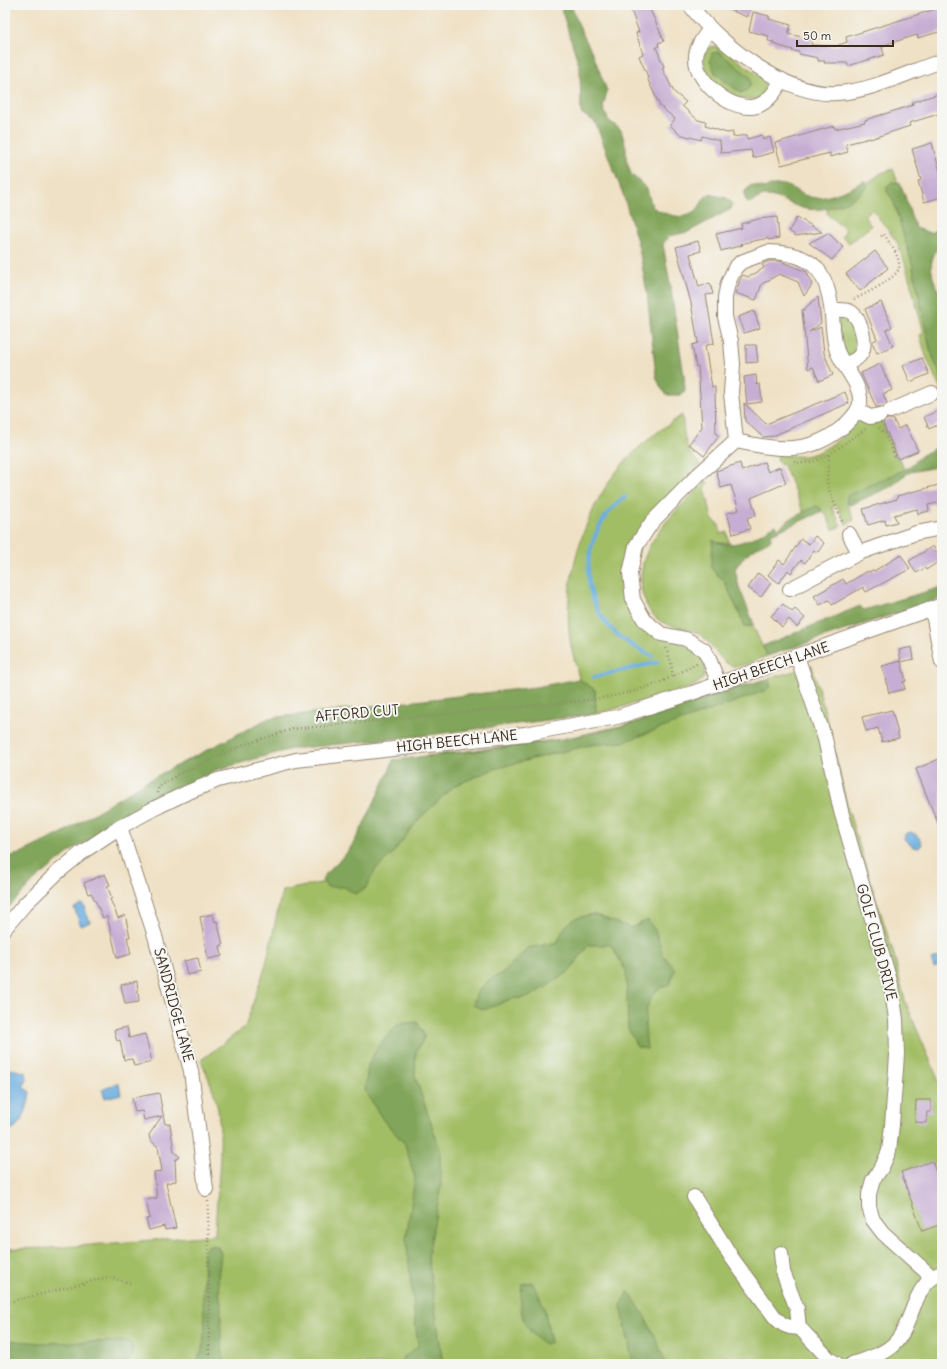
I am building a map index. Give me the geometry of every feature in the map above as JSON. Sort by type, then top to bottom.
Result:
[{"type":"street","points":[[690,5],[710,29],[743,57],[782,80],[819,93],[836,93],[883,82],[942,61]]},
{"type":"street","points":[[710,29],[698,48],[696,58],[697,68],[702,79],[710,88],[723,97],[746,106],[757,106],[766,100],[782,80]]},
{"type":"street","points":[[768,252],[784,252],[799,257],[814,265],[823,276],[829,290],[837,350],[859,394],[860,403],[858,411],[835,434],[821,442],[805,447],[782,449],[736,441],[732,393],[732,349],[726,317],[725,297],[728,284],[735,268],[741,262],[768,252]]},
{"type":"street","points":[[832,310],[850,312],[855,316],[864,336],[864,350],[860,355],[844,366]]},
{"type":"street","points":[[858,411],[870,417],[881,417],[932,393]]},
{"type":"street","points":[[719,684],[710,659],[704,650],[686,639],[662,634],[645,621],[633,600],[630,573],[636,546],[652,522],[698,475],[736,441]]},
{"type":"street","points":[[790,590],[859,553],[916,533],[942,528]]},
{"type":"street","points":[[846,529],[859,553]]},
{"type":"street","points":[[937,607],[942,662]]},
{"type":"street","name":"HIGH BEECH LANE","points":[[5,928],[25,904],[58,872],[84,851],[120,827],[155,808],[218,780],[296,760],[525,734],[588,723],[640,710],[719,684],[937,607]]},
{"type":"street","name":"GOLF CLUB DRIVE","points":[[796,656],[824,739],[841,811],[891,985],[896,1019],[897,1055],[889,1151],[882,1167],[873,1180],[869,1194],[869,1207],[873,1220],[883,1233],[937,1275]]},
{"type":"street","name":"SANDRIDGE LANE","points":[[120,827],[152,923],[191,1071],[206,1188]]},
{"type":"street","points":[[694,1197],[732,1258],[780,1324],[789,1327],[799,1327]]},
{"type":"street","points":[[781,1253],[783,1272],[797,1309],[799,1327],[829,1359],[837,1364]]},
{"type":"street","points":[[852,1364],[881,1353],[893,1345],[904,1331],[916,1301],[937,1275]]},
{"type":"path","points":[[879,238],[884,234]]},
{"type":"path","points":[[881,417],[882,430],[895,457]]},
{"type":"path","points":[[828,455],[828,482],[830,493],[846,529]]},
{"type":"path","points":[[662,634],[672,663],[673,677]]},
{"type":"path","points":[[673,677],[685,668]]},
{"type":"path","name":"AFFORD CUT","points":[[155,808],[158,787],[177,776],[242,744],[293,729],[590,700],[626,693],[673,677]]},
{"type":"path","points":[[206,1188],[209,1204],[209,1364]]},
{"type":"path","points":[[5,1303],[108,1277],[131,1283]]},
{"type":"green space","points":[[560,5],[571,5],[581,31],[593,54],[607,91],[603,107],[608,120],[621,130],[626,147],[626,159],[631,174],[647,189],[652,207],[670,215],[688,215],[693,213],[698,208],[709,194],[727,198],[732,204],[731,209],[688,232],[669,236],[663,244],[684,376],[685,391],[681,395],[667,395],[661,388],[656,376],[647,293],[639,248],[623,194],[595,122],[581,113],[580,68]]},
{"type":"green space","points":[[714,46],[723,49],[761,77],[766,82],[767,94],[748,100],[738,98],[727,93],[718,86],[710,78],[705,69],[704,59],[707,51]]},
{"type":"green space","points":[[719,52],[750,77],[751,83],[746,90],[741,93],[716,74],[710,61],[712,53]]},
{"type":"green space","points":[[893,169],[898,183],[892,182],[887,191],[893,200],[912,263],[930,349],[942,380],[942,393],[926,356],[920,335],[924,333],[905,263],[897,242],[872,209],[864,216],[871,226],[849,243],[842,237],[846,230],[828,215],[826,207],[844,202],[881,173]]},
{"type":"green space","points":[[865,181],[868,185],[856,196],[840,204],[823,209],[802,208],[778,198],[768,196],[760,197],[748,203],[745,199],[745,191],[751,185],[766,188],[781,184],[804,195],[818,198],[840,193]]},
{"type":"green space","points":[[892,182],[900,183],[916,228],[930,233],[942,227],[942,241],[933,255],[931,266],[933,278],[942,300],[942,380],[930,349],[912,263],[893,200],[887,191],[887,186]]},
{"type":"green space","points":[[841,316],[850,317],[860,347],[848,359],[842,344],[838,325]]},
{"type":"green space","points":[[682,415],[688,448],[691,454],[701,465],[644,523],[629,605],[634,618],[639,624],[688,647],[697,653],[703,660],[705,673],[700,681],[689,688],[596,714],[595,690],[579,679],[569,631],[568,609],[570,586],[581,539],[600,496],[613,476],[627,459],[640,447],[660,430]]},
{"type":"green space","points":[[881,420],[898,460],[900,460],[906,474],[847,503],[854,520],[846,524],[837,505],[832,507],[841,526],[833,530],[826,515],[822,511],[806,518],[783,464],[780,465],[777,459],[779,453],[794,456],[813,454],[830,446],[858,421]]},
{"type":"green space","points":[[942,444],[942,466],[910,472],[892,486],[850,505],[846,502],[848,495],[908,468],[921,456]]},
{"type":"green space","points":[[703,478],[708,482],[705,487],[712,519],[719,525],[721,534],[727,532],[729,543],[717,543],[713,541],[715,573],[724,580],[745,626],[753,626],[767,656],[739,666],[727,664],[704,638],[694,631],[661,622],[651,613],[642,592],[641,575],[644,559],[651,544],[670,518],[705,481]]},
{"type":"green space","points":[[816,506],[821,508],[821,512],[771,534],[771,540],[750,552],[742,559],[735,569],[739,587],[753,622],[753,626],[745,626],[724,580],[715,573],[711,567],[713,540],[729,544],[745,541],[776,525],[778,529],[790,519]]},
{"type":"green space","points":[[942,587],[942,598],[767,656],[763,646],[860,606],[864,610]]},
{"type":"green space","points":[[812,666],[827,719],[848,810],[894,955],[905,1001],[942,1089],[942,1364],[5,1364],[5,1249],[52,1248],[215,1235],[220,1156],[220,1125],[215,1097],[201,1060],[245,1027],[266,964],[282,891],[339,879],[418,757],[563,739],[633,723],[739,687]]},
{"type":"green space","points":[[579,679],[595,690],[596,714],[420,736],[291,749],[216,770],[153,801],[71,851],[35,880],[5,911],[5,858],[19,854],[62,833],[147,781],[269,718],[536,687]]},
{"type":"green space","points":[[768,679],[771,686],[765,691],[623,742],[590,745],[536,758],[494,769],[454,786],[421,817],[391,855],[375,870],[366,888],[355,894],[344,887],[327,887],[322,880],[346,854],[355,841],[389,772],[393,760],[544,742],[604,731],[667,713],[734,689]]},
{"type":"green space","points":[[593,914],[631,928],[648,920],[656,932],[663,955],[675,969],[670,984],[656,991],[648,1004],[646,1011],[647,1049],[637,1047],[628,1028],[626,971],[611,945],[588,945],[570,971],[529,997],[511,999],[484,1010],[473,1005],[477,992],[490,979],[503,973],[528,948],[558,942],[564,929],[570,922],[579,917]]},
{"type":"green space","points":[[417,1022],[425,1036],[416,1052],[415,1076],[440,1149],[441,1186],[428,1257],[443,1364],[400,1364],[403,1358],[418,1346],[406,1238],[415,1178],[405,1144],[383,1120],[365,1091],[368,1065],[379,1045],[398,1024]]},
{"type":"green space","points":[[212,1245],[218,1247],[221,1253],[218,1280],[221,1305],[221,1342],[225,1364],[196,1364],[203,1347],[205,1325],[203,1302],[204,1251],[207,1246]]},
{"type":"green space","points":[[532,1282],[544,1306],[551,1342],[545,1344],[530,1332],[521,1310],[522,1284]]},
{"type":"green space","points":[[628,1291],[650,1326],[666,1364],[633,1364],[621,1306]]},
{"type":"green space","points":[[5,1340],[43,1343],[127,1341],[132,1345],[133,1354],[127,1364],[5,1364]]},
{"type":"water","points":[[910,832],[920,839],[922,844],[919,848],[913,847],[904,839],[905,834]]},
{"type":"water","points":[[82,904],[86,908],[85,910],[90,922],[81,926],[74,908]]},
{"type":"water","points":[[942,956],[942,965],[934,968],[931,960]]},
{"type":"water","points":[[11,1069],[25,1072],[27,1080],[23,1087],[30,1092],[23,1117],[13,1129],[6,1129],[5,1070]]},
{"type":"water","points":[[114,1084],[119,1084],[121,1094],[105,1098],[102,1089],[113,1086]]},
{"type":"building","points":[[629,5],[648,5],[664,41],[658,43],[659,46],[656,47],[664,67],[662,68],[674,92],[686,102],[682,106],[698,120],[706,122],[705,126],[727,133],[733,132],[733,137],[747,135],[747,139],[762,135],[763,139],[770,137],[774,152],[753,158],[751,150],[721,153],[720,141],[702,136],[701,140],[679,134],[670,125],[675,119],[660,106],[639,56],[643,54],[636,33],[639,32]]},
{"type":"building","points":[[718,5],[752,5],[747,17]]},
{"type":"building","points":[[942,7],[942,31],[918,38],[917,35],[887,44],[882,47],[884,55],[848,66],[847,63],[824,63],[825,61],[818,61],[818,58],[799,54],[799,52],[773,44],[774,42],[768,41],[769,36],[749,31],[753,12],[769,16],[769,19],[791,25],[788,34],[812,39],[811,45],[836,46],[847,42],[846,37]]},
{"type":"building","points":[[942,93],[942,113],[909,123],[910,126],[870,139],[846,144],[848,152],[830,157],[830,153],[781,165],[775,143],[834,126],[835,129],[865,122],[865,120],[913,105],[912,102]]},
{"type":"building","points":[[932,143],[942,179],[942,197],[924,202],[918,181],[921,180],[912,149]]},
{"type":"building","points":[[777,217],[779,238],[768,240],[768,238],[740,244],[743,245],[721,251],[716,234],[742,228],[741,224],[758,219]]},
{"type":"building","points":[[797,217],[822,232],[796,236],[789,231]]},
{"type":"building","points":[[828,233],[843,247],[832,260],[809,243]]},
{"type":"building","points":[[698,241],[701,251],[690,254],[699,287],[710,283],[713,294],[706,295],[714,343],[705,346],[712,387],[715,387],[716,434],[719,436],[704,456],[689,444],[702,427],[698,366],[696,367],[692,345],[698,343],[691,303],[676,247]]},
{"type":"building","points":[[875,251],[888,268],[860,291],[846,274]]},
{"type":"building","points":[[769,261],[780,261],[807,272],[812,285],[804,296],[798,282],[779,274],[762,284],[756,300],[735,293],[742,275],[749,277],[764,268],[762,264]]},
{"type":"building","points":[[818,297],[821,323],[809,332],[821,327],[824,353],[833,375],[819,381],[813,367],[808,369],[802,310],[805,310],[805,308]]},
{"type":"building","points":[[881,302],[892,327],[886,330],[893,346],[877,353],[872,342],[877,339],[865,309]]},
{"type":"building","points":[[754,311],[760,328],[744,333],[738,317]]},
{"type":"building","points":[[746,345],[756,345],[758,362],[746,363]]},
{"type":"building","points":[[922,358],[929,374],[910,382],[903,366]]},
{"type":"building","points":[[880,364],[892,390],[883,394],[887,403],[883,407],[876,407],[861,373]]},
{"type":"building","points":[[756,375],[757,385],[760,384],[762,402],[747,404],[744,377]]},
{"type":"building","points":[[845,392],[849,403],[775,436],[763,437],[745,421],[744,403],[766,424]]},
{"type":"building","points":[[942,409],[942,423],[929,429],[924,417]]},
{"type":"building","points":[[887,419],[893,419],[898,429],[906,425],[918,451],[898,459],[883,423]]},
{"type":"building","points":[[764,462],[768,472],[780,467],[786,483],[751,498],[756,515],[747,518],[750,529],[733,534],[727,513],[739,510],[731,485],[721,488],[716,471],[740,463],[742,471]]},
{"type":"building","points":[[942,484],[942,502],[928,505],[929,511],[918,514],[917,509],[894,515],[897,522],[886,525],[885,520],[868,525],[863,509],[897,499],[897,496]]},
{"type":"building","points":[[815,536],[824,543],[818,552],[814,550],[805,563],[801,560],[791,573],[788,570],[779,583],[768,575],[779,560],[784,564],[801,539],[809,544]]},
{"type":"building","points":[[933,546],[941,560],[926,570],[925,568],[916,573],[909,561]]},
{"type":"building","points":[[901,555],[910,569],[866,592],[863,587],[832,605],[829,600],[820,605],[814,596],[843,579],[846,584],[868,571],[874,571]]},
{"type":"building","points":[[758,573],[771,583],[761,597],[748,588]]},
{"type":"building","points":[[783,604],[792,612],[795,609],[805,618],[797,627],[789,619],[782,627],[771,616]]},
{"type":"building","points":[[912,647],[914,659],[901,662],[899,650]]},
{"type":"building","points":[[901,661],[906,681],[903,682],[905,689],[889,693],[882,666]]},
{"type":"building","points":[[892,710],[899,738],[882,742],[878,728],[866,731],[862,717]]},
{"type":"building","points":[[939,759],[942,765],[941,831],[916,769]]},
{"type":"building","points":[[105,874],[110,885],[107,886],[112,898],[110,899],[118,918],[125,915],[130,937],[127,937],[131,954],[117,958],[107,916],[103,918],[91,893],[88,894],[84,883]]},
{"type":"building","points":[[213,914],[215,922],[217,921],[223,945],[220,946],[222,956],[208,959],[200,917]]},
{"type":"building","points":[[198,958],[201,972],[187,975],[184,961]]},
{"type":"building","points":[[137,981],[139,1002],[125,1004],[121,985]]},
{"type":"building","points":[[127,1027],[129,1038],[145,1034],[152,1062],[134,1066],[132,1059],[124,1060],[120,1040],[117,1041],[114,1030]]},
{"type":"building","points":[[159,1093],[165,1124],[170,1124],[174,1152],[180,1157],[175,1160],[176,1181],[166,1183],[176,1228],[165,1230],[164,1226],[149,1230],[146,1219],[150,1218],[146,1200],[157,1198],[154,1172],[162,1171],[158,1147],[150,1140],[149,1135],[162,1116],[144,1120],[142,1111],[135,1112],[132,1098]]},
{"type":"building","points":[[916,1100],[931,1100],[931,1112],[927,1112],[926,1123],[915,1122]]},
{"type":"building","points":[[932,1161],[942,1190],[942,1224],[922,1231],[901,1172]]},
{"type":"waterway","points":[[625,497],[612,509],[594,538],[588,571],[590,588],[595,605],[604,620],[614,632],[626,641],[652,656]]},
{"type":"waterway","points":[[594,677],[658,662]]}]
